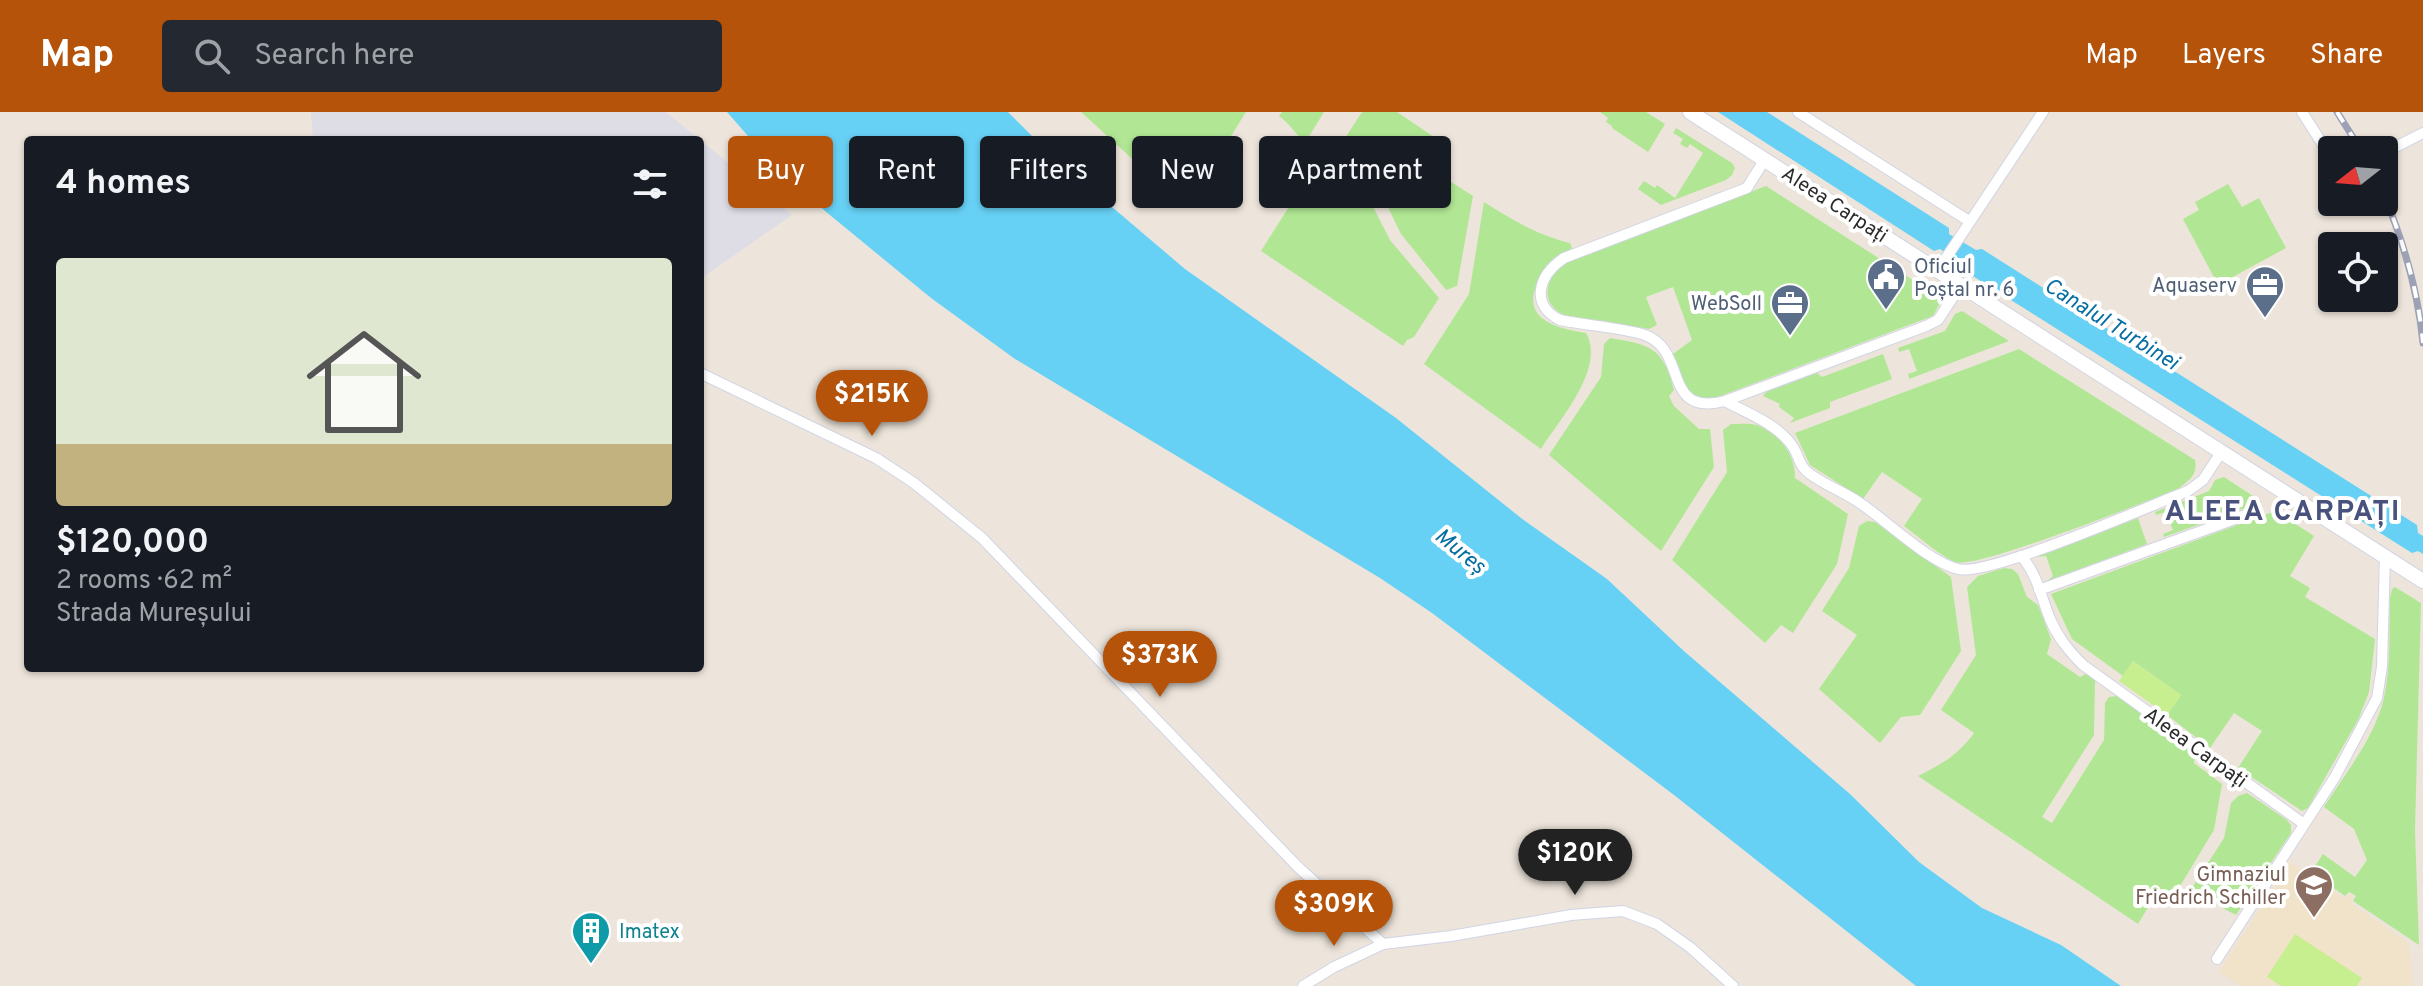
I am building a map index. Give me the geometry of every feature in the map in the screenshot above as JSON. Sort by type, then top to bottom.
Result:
[{"type":"street","name":"Aleea Carpați","points":[[1690,112],[1940,266],[1961,285],[2423,581]]},
{"type":"street","points":[[1798,112],[1969,221]]},
{"type":"street","points":[[1940,266],[2043,112]]},
{"type":"street","points":[[2302,112],[2318,137]]},
{"type":"street","points":[[2398,146],[2423,133]]},
{"type":"street","points":[[1765,159],[1747,188],[1564,258],[1548,272],[1541,291],[1542,305],[1549,314],[1560,320],[1647,336],[1665,350],[1682,392],[1701,405],[1725,401],[1938,320],[1961,285]]},
{"type":"street","points":[[704,375],[876,458],[914,483],[982,538],[1298,867],[1383,944]]},
{"type":"street","points":[[1725,401],[1773,427],[1789,441],[1804,470],[1858,501],[1940,562],[1958,569],[1970,570],[2021,556],[2188,491],[2203,480],[2222,451]]},
{"type":"street","points":[[2039,590],[2243,516]]},
{"type":"street","points":[[2217,959],[2360,734],[2377,698],[2382,667],[2385,555]]},
{"type":"street","name":"Aleea Carpați","points":[[2021,556],[2031,567],[2063,645],[2083,665],[2304,824]]},
{"type":"street","points":[[1303,986],[1334,967],[1383,944],[1451,936],[1571,915],[1623,911],[1657,924],[1691,948],[1733,986]]},
{"type":"shaded area","points":[[311,112],[666,112],[695,136],[313,136]]},
{"type":"shaded area","points":[[704,143],[728,163],[728,208],[783,208],[792,215],[704,276]]},
{"type":"shaded area","name":"Gimnaziul Friedrich Schiller","points":[[2291,862],[2345,899],[2349,894],[2354,897],[2351,903],[2409,943],[2413,986],[2240,986],[2219,972]]},
{"type":"green space","points":[[1081,112],[1246,112],[1231,136],[1132,136],[1132,159],[1116,144],[1116,136],[1107,136]]},
{"type":"green space","points":[[1282,112],[1324,112],[1309,136],[1298,136],[1279,116]]},
{"type":"green space","points":[[1362,112],[1397,112],[1433,136],[1346,136]]},
{"type":"green space","points":[[1600,112],[1646,112],[1665,124],[1648,152],[1612,128],[1606,122],[1608,118]]},
{"type":"green space","points":[[1676,128],[1732,163],[1735,168],[1726,180],[1661,205],[1638,189],[1644,181],[1655,188],[1657,185],[1675,198],[1703,153],[1690,144],[1687,148],[1680,144],[1683,139],[1673,133]]},
{"type":"green space","points":[[1451,182],[1473,196],[1457,286],[1446,290],[1401,234],[1388,208],[1451,208]]},
{"type":"green space","points":[[2228,184],[2242,207],[2259,198],[2286,248],[2218,285],[2183,219],[2199,210],[2195,202]]},
{"type":"green space","points":[[1766,186],[1938,296],[1940,303],[1933,316],[1715,398],[1704,398],[1696,396],[1686,386],[1673,354],[1692,340],[1673,287],[1646,297],[1657,325],[1649,329],[1564,315],[1551,303],[1548,297],[1549,282],[1565,262]]},
{"type":"green space","points":[[1484,202],[1515,221],[1570,243],[1572,248],[1544,269],[1533,297],[1534,307],[1538,314],[1554,325],[1586,333],[1591,347],[1590,362],[1578,393],[1541,449],[1424,364],[1469,294]]},
{"type":"green space","points":[[1288,208],[1374,208],[1390,240],[1439,298],[1414,337],[1403,346],[1261,251]]},
{"type":"green space","points":[[1962,311],[2009,341],[1909,379],[1908,374],[1917,371],[1909,349],[1899,352],[1898,348],[1945,331],[1955,314]]},
{"type":"green space","points":[[1610,338],[1645,346],[1660,356],[1674,390],[1669,396],[1674,406],[1699,429],[1710,429],[1714,467],[1661,551],[1549,455],[1601,377],[1604,344]]},
{"type":"green space","points":[[2019,349],[2195,460],[2192,477],[2178,489],[2062,533],[1994,556],[1955,562],[1904,526],[1922,499],[1882,472],[1863,499],[1810,465],[1795,433]]},
{"type":"green space","points":[[1883,354],[1892,379],[1830,402],[1830,408],[1790,423],[1794,418],[1779,407],[1780,404],[1763,396],[1766,392],[1817,373],[1822,377]]},
{"type":"green space","points":[[1731,424],[1757,425],[1773,434],[1789,453],[1795,478],[1848,514],[1837,564],[1793,633],[1781,625],[1765,643],[1672,560],[1727,472],[1723,430]]},
{"type":"green space","points":[[2224,477],[2262,502],[2164,537],[2163,534],[2173,530],[2166,512],[2156,515],[2155,512],[2209,491],[2215,480]]},
{"type":"green space","points":[[2275,511],[2314,536],[2290,576],[2310,588],[2305,597],[2375,639],[2369,692],[2359,718],[2308,808],[2302,811],[2238,768],[2262,731],[2234,713],[2210,748],[2167,715],[2181,695],[2133,661],[2123,676],[2072,639],[2051,594]]},
{"type":"green space","points":[[2138,518],[2147,544],[2047,581],[2053,576],[2046,556],[2037,557]]},
{"type":"green space","points":[[1867,521],[1875,522],[1951,577],[1961,651],[1920,715],[1901,717],[1880,743],[1819,689],[1857,635],[1822,611],[1849,568],[1859,526]]},
{"type":"green space","points":[[2004,568],[2018,574],[2027,597],[2038,605],[2051,639],[2047,654],[2080,677],[2086,674],[2095,680],[2094,735],[2042,817],[2052,823],[2104,740],[2105,703],[2109,697],[2117,696],[2195,754],[2194,763],[2222,784],[2214,830],[2171,901],[2157,893],[2138,924],[1918,776],[1949,758],[1974,733],[1941,710],[1976,655],[1967,587],[1978,576]]},
{"type":"green space","points":[[2395,587],[2421,603],[2415,830],[2419,945],[2353,901],[2356,896],[2349,892],[2345,896],[2311,872],[2323,854],[2355,877],[2367,860],[2354,829],[2324,807],[2358,755],[2380,713],[2388,674],[2390,598]]},
{"type":"green space","points":[[2133,661],[2181,695],[2167,715],[2119,681]]},
{"type":"green space","points":[[2247,793],[2287,820],[2291,833],[2236,915],[2190,891],[2224,838],[2231,803]]},
{"type":"green space","points":[[2295,934],[2362,978],[2357,986],[2281,986],[2267,977]]},
{"type":"water","name":"Mureș","points":[[727,112],[1008,112],[1032,136],[980,136],[980,208],[1113,208],[1185,269],[1396,418],[1521,518],[1607,579],[1685,652],[1850,794],[1919,862],[1982,908],[2061,945],[2121,986],[1916,986],[1674,795],[1432,613],[1380,578],[1015,359],[931,298],[822,208],[833,208],[833,136],[748,136]]},
{"type":"water","name":"Canalul Turbinei","points":[[1718,112],[1767,112],[1949,228],[1949,234],[1976,250],[1982,249],[2417,525],[2418,533],[2423,536],[2423,554],[2418,551],[2412,553],[1968,273],[1967,267],[1940,249],[1934,251]]},
{"type":"railway","points":[[2337,112],[2352,136]]},
{"type":"railway","points":[[2392,216],[2418,305],[2423,343]]},
{"type":"place","name":"Oficiul Poștal nr. 6","points":[[1886,311]]},
{"type":"place","name":"Aquaserv","points":[[2265,319]]},
{"type":"place","name":"WebSoll","points":[[1790,337]]},
{"type":"place","name":"Gimnaziul Friedrich Schiller","points":[[2314,919]]},
{"type":"place","name":"Imatex","points":[[591,965]]},
{"type":"district","name":"ALEEA CARPAȚI","points":[[2283,510]]}]
